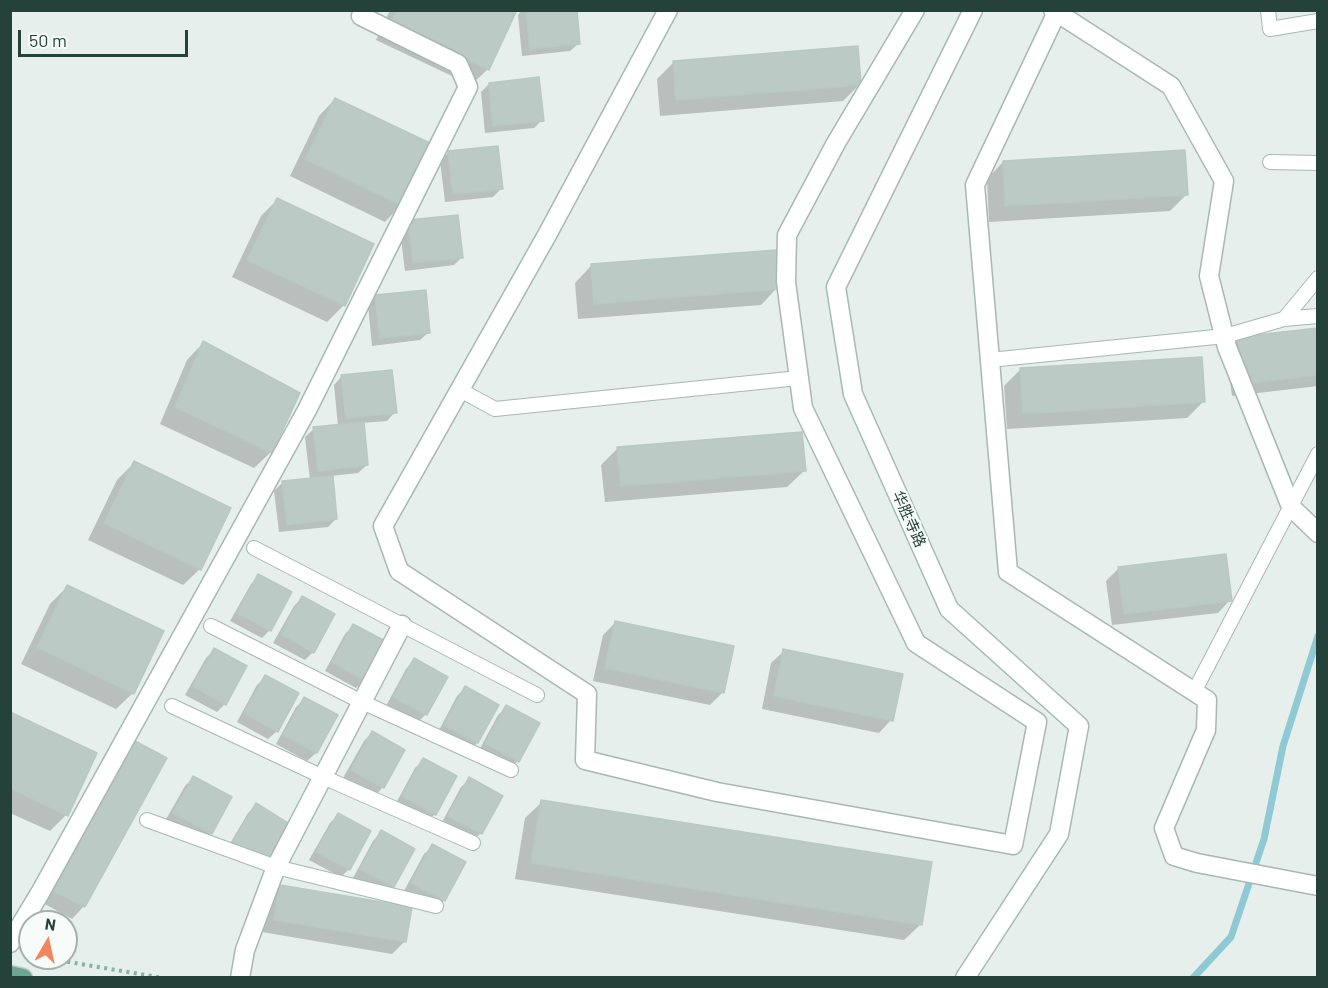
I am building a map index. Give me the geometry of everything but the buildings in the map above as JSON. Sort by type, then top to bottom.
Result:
[{"type":"main road","points":[[10,975],[23,978]]},
{"type":"street","points":[[10,943],[40,893],[307,410],[468,87],[458,64],[361,16],[364,10]]},
{"type":"street","points":[[668,10],[547,236],[383,526],[399,571],[587,694],[585,760],[717,792],[1013,845],[1037,722],[916,643],[803,408],[786,282],[787,235],[836,143],[915,10]]},
{"type":"street","name":"华胜寺路","points":[[965,978],[1059,834],[1078,726],[949,609],[853,394],[836,286],[973,10]]},
{"type":"street","points":[[1313,885],[1197,863],[1174,856],[1164,828],[1206,730],[1207,700],[1008,572],[975,185],[1056,11],[1171,86],[1224,181],[1209,276],[1227,347],[1291,507],[1317,533]]},
{"type":"street","points":[[240,978],[245,950],[276,867],[402,625]]},
{"type":"lane","points":[[1268,10],[1270,29],[1317,21]]},
{"type":"lane","points":[[1270,162],[1317,164]]},
{"type":"lane","points":[[1284,319],[1317,278]]},
{"type":"lane","points":[[990,360],[1225,336],[1284,319],[1317,316]]},
{"type":"lane","points":[[460,390],[495,409],[799,378]]},
{"type":"lane","points":[[1194,692],[1317,454]]},
{"type":"lane","points":[[254,548],[537,695]]},
{"type":"lane","points":[[211,626],[362,702],[511,770]]},
{"type":"lane","points":[[172,706],[323,777],[472,843]]},
{"type":"lane","points":[[147,820],[276,867],[436,906]]},
{"type":"path","points":[[78,964],[164,978]]},
{"type":"waterway","points":[[1193,978],[1231,937],[1264,839],[1283,746],[1318,636]]}]
